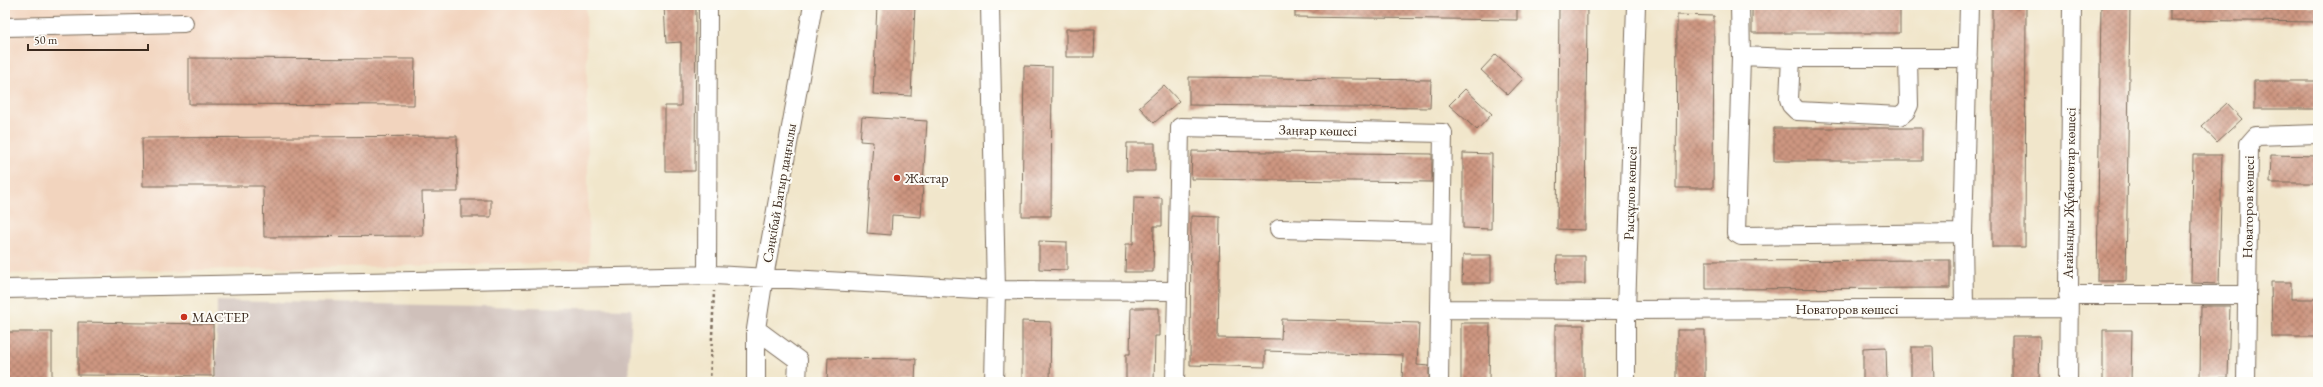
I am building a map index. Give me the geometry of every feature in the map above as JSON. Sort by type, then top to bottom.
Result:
[{"type":"street","points":[[708,5],[711,275]]},
{"type":"street","name":"Сәңкібай Батыр даңғылы","points":[[756,382],[756,329],[813,5]]},
{"type":"street","points":[[990,5],[996,290],[994,382]]},
{"type":"street","name":"Рысқұлов көшсеі","points":[[1626,382],[1626,310],[1636,5]]},
{"type":"street","points":[[1740,5],[1741,56],[1736,233],[1741,236],[1963,233]]},
{"type":"street","points":[[1964,308],[1963,233],[1969,5]]},
{"type":"street","name":"Ағайынды Жұбановтар көшесі","points":[[2068,382],[2072,5]]},
{"type":"street","points":[[5,27],[184,23]]},
{"type":"street","points":[[1741,56],[1791,58],[1968,58]]},
{"type":"street","points":[[1791,58],[1789,99],[1791,105],[1798,111],[1900,116],[1906,111],[1909,105],[1908,58]]},
{"type":"street","name":"Заңғар көшесі","points":[[1175,382],[1180,127],[1443,133],[1438,382]]},
{"type":"street","name":"Новаторов көшесі","points":[[2246,382],[2249,144],[2256,136],[2318,134]]},
{"type":"street","points":[[1279,229],[1441,233]]},
{"type":"street","points":[[5,289],[711,275],[996,290],[1177,291]]},
{"type":"street","name":"Новаторов көшесі","points":[[1626,310],[1964,308],[2068,302],[2246,295]]},
{"type":"street","points":[[1440,308],[1626,310]]},
{"type":"street","points":[[756,329],[798,360],[797,382]]},
{"type":"path","points":[[710,382],[711,275]]},
{"type":"shaded area","points":[[5,5],[586,5],[589,262],[5,274]]},
{"type":"shaded area","points":[[217,301],[632,309],[628,382],[216,382]]},
{"type":"building","points":[[664,5],[696,5],[695,171],[665,171],[665,106],[681,106],[681,42],[666,43]]},
{"type":"building","points":[[877,5],[915,5],[911,96],[873,94]]},
{"type":"building","points":[[1295,5],[1517,5],[1517,20],[1295,17]]},
{"type":"building","points":[[1559,5],[1587,5],[1585,230],[1557,229]]},
{"type":"building","points":[[1752,5],[1900,5],[1900,33],[1752,33]]},
{"type":"building","points":[[1992,5],[2026,5],[2025,247],[1992,247]]},
{"type":"building","points":[[2101,5],[2130,5],[2126,281],[2097,281]]},
{"type":"building","points":[[2170,5],[2318,5],[2318,22],[2170,20]]},
{"type":"building","points":[[1677,15],[1714,16],[1713,188],[1676,188]]},
{"type":"building","points":[[1066,29],[1095,29],[1094,57],[1066,57]]},
{"type":"building","points":[[1496,54],[1523,79],[1508,95],[1481,70]]},
{"type":"building","points":[[189,58],[415,59],[414,105],[189,104]]},
{"type":"building","points":[[1024,66],[1052,67],[1051,216],[1022,216]]},
{"type":"building","points":[[1189,77],[1431,80],[1430,108],[1189,105]]},
{"type":"building","points":[[2254,81],[2318,81],[2318,109],[2254,109]]},
{"type":"building","points":[[1164,85],[1179,101],[1154,123],[1139,107]]},
{"type":"building","points":[[1465,89],[1492,114],[1477,130],[1449,105]]},
{"type":"building","points":[[2227,103],[2242,119],[2217,142],[2202,126]]},
{"type":"building","name":"Жастар","points":[[862,117],[927,121],[921,217],[892,215],[891,235],[867,233],[873,142],[860,141]]},
{"type":"building","points":[[1774,128],[1922,128],[1922,161],[1774,161]]},
{"type":"building","points":[[457,136],[458,192],[422,192],[423,236],[264,237],[263,186],[143,186],[142,138]]},
{"type":"building","points":[[1127,143],[1155,143],[1155,171],[1126,171]]},
{"type":"building","points":[[1192,151],[1432,154],[1432,182],[1191,179]]},
{"type":"building","points":[[1463,153],[1492,154],[1491,229],[1463,228]]},
{"type":"building","points":[[2193,155],[2222,155],[2219,284],[2191,283]]},
{"type":"building","points":[[2271,155],[2318,156],[2318,183],[2270,183]]},
{"type":"building","points":[[1134,197],[1162,198],[1162,226],[1154,226],[1153,272],[1125,272],[1126,244],[1133,244]]},
{"type":"building","points":[[461,200],[491,200],[491,217],[461,217]]},
{"type":"building","points":[[1191,216],[1220,217],[1218,338],[1281,339],[1282,319],[1419,323],[1417,365],[1429,366],[1429,382],[1402,382],[1403,355],[1265,351],[1265,367],[1190,365]]},
{"type":"building","points":[[1039,241],[1067,242],[1067,270],[1039,269]]},
{"type":"building","points":[[1463,255],[1491,255],[1491,283],[1462,283]]},
{"type":"building","points":[[1557,256],[1585,256],[1585,284],[1556,284]]},
{"type":"building","points":[[1950,260],[1950,288],[1706,289],[1706,261]]},
{"type":"building","points":[[2271,282],[2291,282],[2291,299],[2318,299],[2318,337],[2272,337]]},
{"type":"building","points":[[2201,306],[2230,306],[2228,378],[2200,378]]},
{"type":"building","points":[[1131,308],[1159,308],[1159,336],[1155,336],[1154,382],[1126,382],[1126,354],[1130,354]]},
{"type":"building","points":[[1022,321],[1051,322],[1050,382],[1022,382]]},
{"type":"building","points":[[78,322],[213,324],[214,376],[78,375]]},
{"type":"building","points":[[1461,323],[1490,323],[1489,382],[1461,382]]},
{"type":"building","points":[[1555,325],[1584,325],[1584,382],[1555,382]]},
{"type":"building","points":[[1677,330],[1705,330],[1705,382],[1677,382]]},
{"type":"building","points":[[2103,330],[2132,330],[2131,382],[2103,382]]},
{"type":"building","points":[[5,332],[52,332],[52,382],[5,382]]},
{"type":"building","points":[[2012,336],[2040,336],[2039,382],[2012,382]]},
{"type":"building","points":[[1886,347],[1887,382],[1863,382],[1863,348]]},
{"type":"building","points":[[1911,347],[1933,347],[1934,382],[1911,382]]},
{"type":"building","points":[[828,358],[916,359],[915,382],[827,382]]},
{"type":"place","name":"Жастар","points":[[897,178]]},
{"type":"place","name":"МАСТЕР","points":[[184,317]]}]
